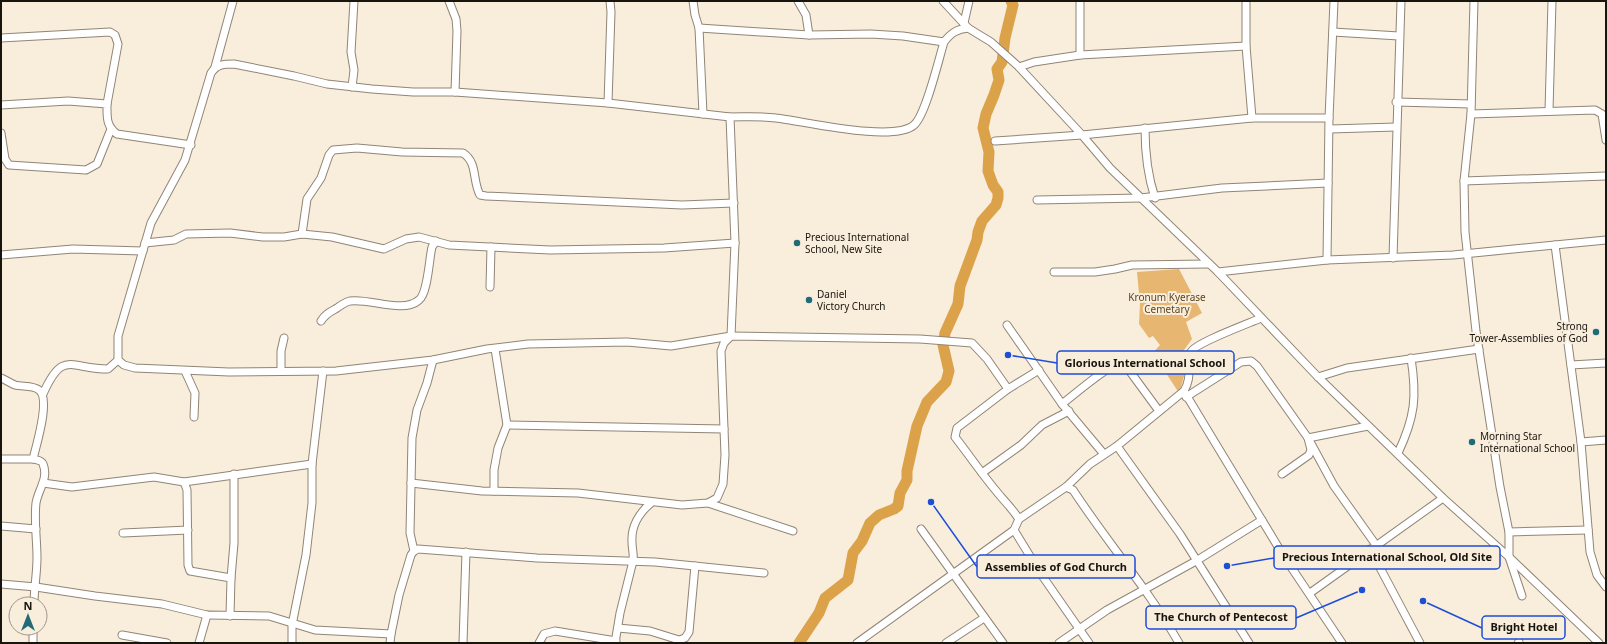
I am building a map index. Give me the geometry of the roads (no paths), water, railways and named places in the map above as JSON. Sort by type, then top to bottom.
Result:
[{"type":"street","points":[[33,459],[44,402],[43,394],[52,375],[65,365],[76,364],[108,369],[118,360],[118,336],[151,223],[185,160],[191,145],[233,1]]},
{"type":"street","points":[[352,87],[354,70],[351,52],[354,1]]},
{"type":"street","points":[[449,1],[456,19],[454,92]]},
{"type":"street","points":[[608,103],[611,12],[610,1]]},
{"type":"street","points":[[693,1],[699,28],[703,114]]},
{"type":"street","points":[[798,1],[806,15],[809,34]]},
{"type":"street","points":[[943,1],[966,26],[991,42],[1019,67],[1082,135],[1110,168],[1218,272],[1318,377],[1443,498],[1509,557],[1598,643]]},
{"type":"street","points":[[966,26],[969,1]]},
{"type":"street","points":[[1080,1],[1080,55]]},
{"type":"street","points":[[1246,1],[1246,46],[1252,118]]},
{"type":"street","points":[[1328,260],[1329,118],[1334,1]]},
{"type":"street","points":[[1393,258],[1396,102],[1401,1]]},
{"type":"street","points":[[1474,1],[1471,114],[1464,181],[1468,254],[1479,349],[1500,487],[1509,532],[1509,557],[1522,596]]},
{"type":"street","points":[[1549,111],[1552,1]]},
{"type":"street","points":[[215,67],[224,64],[234,64],[327,84],[352,87],[413,92],[454,92],[608,103],[730,117],[776,118],[873,132],[902,130],[915,125],[923,110],[944,42],[949,36],[966,26]]},
{"type":"street","points":[[699,28],[809,34],[871,34],[903,36],[944,42]]},
{"type":"street","points":[[1,38],[110,32],[115,35],[118,44],[107,104],[108,123],[111,129],[125,136],[191,145]]},
{"type":"street","points":[[1333,32],[1399,36]]},
{"type":"street","points":[[1019,67],[1034,62],[1080,55],[1246,46]]},
{"type":"street","points":[[1,104],[68,100],[107,104]]},
{"type":"street","points":[[1396,102],[1471,104]]},
{"type":"street","points":[[1471,114],[1595,110],[1602,114],[1606,140]]},
{"type":"street","points":[[708,504],[717,498],[723,484],[725,455],[721,351],[724,343],[731,336],[735,243],[730,117]]},
{"type":"street","points":[[995,141],[1082,135],[1252,118],[1329,118]]},
{"type":"street","points":[[1330,128],[1396,127]]},
{"type":"street","points":[[1145,128],[1145,155],[1148,176],[1155,198]]},
{"type":"street","points":[[1,133],[5,158],[9,165],[86,170],[97,164],[111,129]]},
{"type":"street","points":[[302,234],[306,204],[321,178],[329,155],[333,150],[345,148],[402,152],[463,153],[470,157],[477,190],[480,195],[486,196],[682,205],[734,203]]},
{"type":"street","points":[[1464,181],[1606,176]]},
{"type":"street","points":[[1037,200],[1155,198],[1222,188],[1328,183]]},
{"type":"street","points":[[145,243],[159,243],[174,240],[186,234],[241,233],[248,236],[263,237],[284,237],[302,234],[332,236],[384,249],[406,239],[420,237],[449,245],[550,250],[664,248],[735,243]]},
{"type":"street","points":[[1218,272],[1328,260],[1468,254],[1606,240]]},
{"type":"street","points":[[321,321],[325,314],[349,301],[369,301],[386,305],[410,305],[420,300],[424,292],[432,247],[436,241]]},
{"type":"street","points":[[1555,245],[1581,442],[1588,530],[1593,564],[1597,575],[1606,587]]},
{"type":"street","points":[[490,287],[491,247]]},
{"type":"street","points":[[1,255],[73,249],[143,251]]},
{"type":"street","points":[[1054,272],[1095,272],[1132,265],[1208,264]]},
{"type":"street","points":[[1185,394],[1190,382],[1189,358],[1192,350],[1203,343],[1261,318]]},
{"type":"street","points":[[1007,325],[1062,404],[1103,453]]},
{"type":"street","points":[[118,360],[124,365],[135,368],[185,370],[323,371],[433,360],[495,349],[535,344],[627,342],[671,346],[731,336],[904,339],[972,343],[987,359],[1008,389]]},
{"type":"street","points":[[281,371],[281,351],[284,338]]},
{"type":"street","points":[[494,491],[494,470],[498,448],[507,425],[495,349]]},
{"type":"street","points":[[1318,377],[1347,368],[1479,349]]},
{"type":"street","points":[[1398,453],[1409,431],[1412,418],[1414,379],[1411,358]]},
{"type":"street","points":[[390,643],[399,595],[414,550],[410,533],[412,438],[417,410],[427,383],[433,360]]},
{"type":"street","points":[[857,643],[1014,530],[1019,519],[1066,487],[1078,474],[1103,453],[1117,446],[1159,411],[1185,394],[1241,362],[1251,361],[1257,366],[1308,438],[1334,486],[1373,547],[1420,643]]},
{"type":"street","points":[[1062,404],[1102,373],[1123,362],[1159,411]]},
{"type":"street","points":[[1571,365],[1606,363]]},
{"type":"street","points":[[185,370],[195,393],[194,417]]},
{"type":"street","points":[[1019,519],[1011,506],[998,494],[982,473],[956,437],[955,432],[957,428],[1008,389],[1039,370]]},
{"type":"street","points":[[292,643],[292,625],[306,555],[312,503],[312,464],[323,371]]},
{"type":"street","points":[[1,378],[15,384],[36,388],[43,394]]},
{"type":"street","points":[[1185,394],[1282,555],[1310,593],[1342,643]]},
{"type":"street","points":[[982,473],[1021,446],[1042,425],[1069,411]]},
{"type":"street","points":[[507,425],[724,429]]},
{"type":"street","points":[[1308,438],[1368,426]]},
{"type":"street","points":[[1282,474],[1309,455],[1311,450],[1308,438]]},
{"type":"street","points":[[1581,442],[1606,440]]},
{"type":"street","points":[[1117,446],[1180,534],[1249,643]]},
{"type":"street","points":[[1,459],[33,459],[41,461],[43,464],[43,483],[36,500],[35,596]]},
{"type":"street","points":[[43,483],[72,487],[154,477],[184,482],[312,464]]},
{"type":"street","points":[[230,616],[234,543],[234,474]]},
{"type":"street","points":[[184,482],[187,490],[188,565],[190,572],[231,578]]},
{"type":"street","points":[[411,483],[494,491],[578,494],[650,503],[682,505],[708,504],[793,531]]},
{"type":"street","points":[[1066,487],[1073,490],[1126,562],[1143,589],[1154,600],[1179,643]]},
{"type":"street","points":[[1310,593],[1443,498]]},
{"type":"street","points":[[539,643],[544,634],[555,631],[615,642],[633,561],[634,553],[632,535],[634,525],[650,503]]},
{"type":"street","points":[[1059,643],[1107,610],[1196,561],[1262,520]]},
{"type":"street","points":[[1,526],[36,529]]},
{"type":"street","points":[[922,529],[1003,643]]},
{"type":"street","points":[[123,534],[188,530]]},
{"type":"street","points":[[1014,530],[1041,574],[1089,643]]},
{"type":"street","points":[[1509,532],[1588,530]]},
{"type":"street","points":[[414,550],[466,552],[537,558],[633,561],[764,573]]},
{"type":"street","points":[[463,643],[466,552]]},
{"type":"street","points":[[618,628],[650,631],[685,641],[689,632],[695,566]]},
{"type":"street","points":[[1,584],[36,587],[162,604],[207,615],[269,616],[285,620],[292,625],[329,631],[391,634]]},
{"type":"street","points":[[200,643],[207,615]]},
{"type":"street","points":[[946,643],[984,618]]},
{"type":"street","points":[[122,635],[166,643]]},
{"type":"waterway","points":[[799,643],[819,613],[825,598],[848,580],[853,553],[862,541],[870,523],[879,515],[898,506],[900,493],[907,480],[907,471],[917,426],[927,402],[946,382],[949,371],[943,345],[945,333],[958,304],[960,286],[977,240],[982,221],[996,205],[998,198],[998,192],[993,185],[988,171],[989,152],[983,128],[986,114],[999,80],[997,69],[1002,62],[1005,38],[1013,5],[1011,1]]},
{"type":"place","name":"Precious International School, New Site","points":[[797,243]]},
{"type":"place","name":"Daniel Victory Church","points":[[809,300]]},
{"type":"place","name":"Strong Tower-Assemblies of God","points":[[1596,332]]},
{"type":"place","name":"Glorious International School","points":[[1008,355]]},
{"type":"place","name":"Morning Star International School","points":[[1472,442]]},
{"type":"place","name":"Assemblies of God Church","points":[[931,502]]},
{"type":"place","name":"Precious International School, Old Site","points":[[1227,566]]},
{"type":"place","name":"The Church of Pentecost","points":[[1362,590]]},
{"type":"place","name":"Bright Hotel","points":[[1423,601]]},
{"type":"park label","name":"Kronum Kyerase Cemetary","points":[[1167,302]]}]
